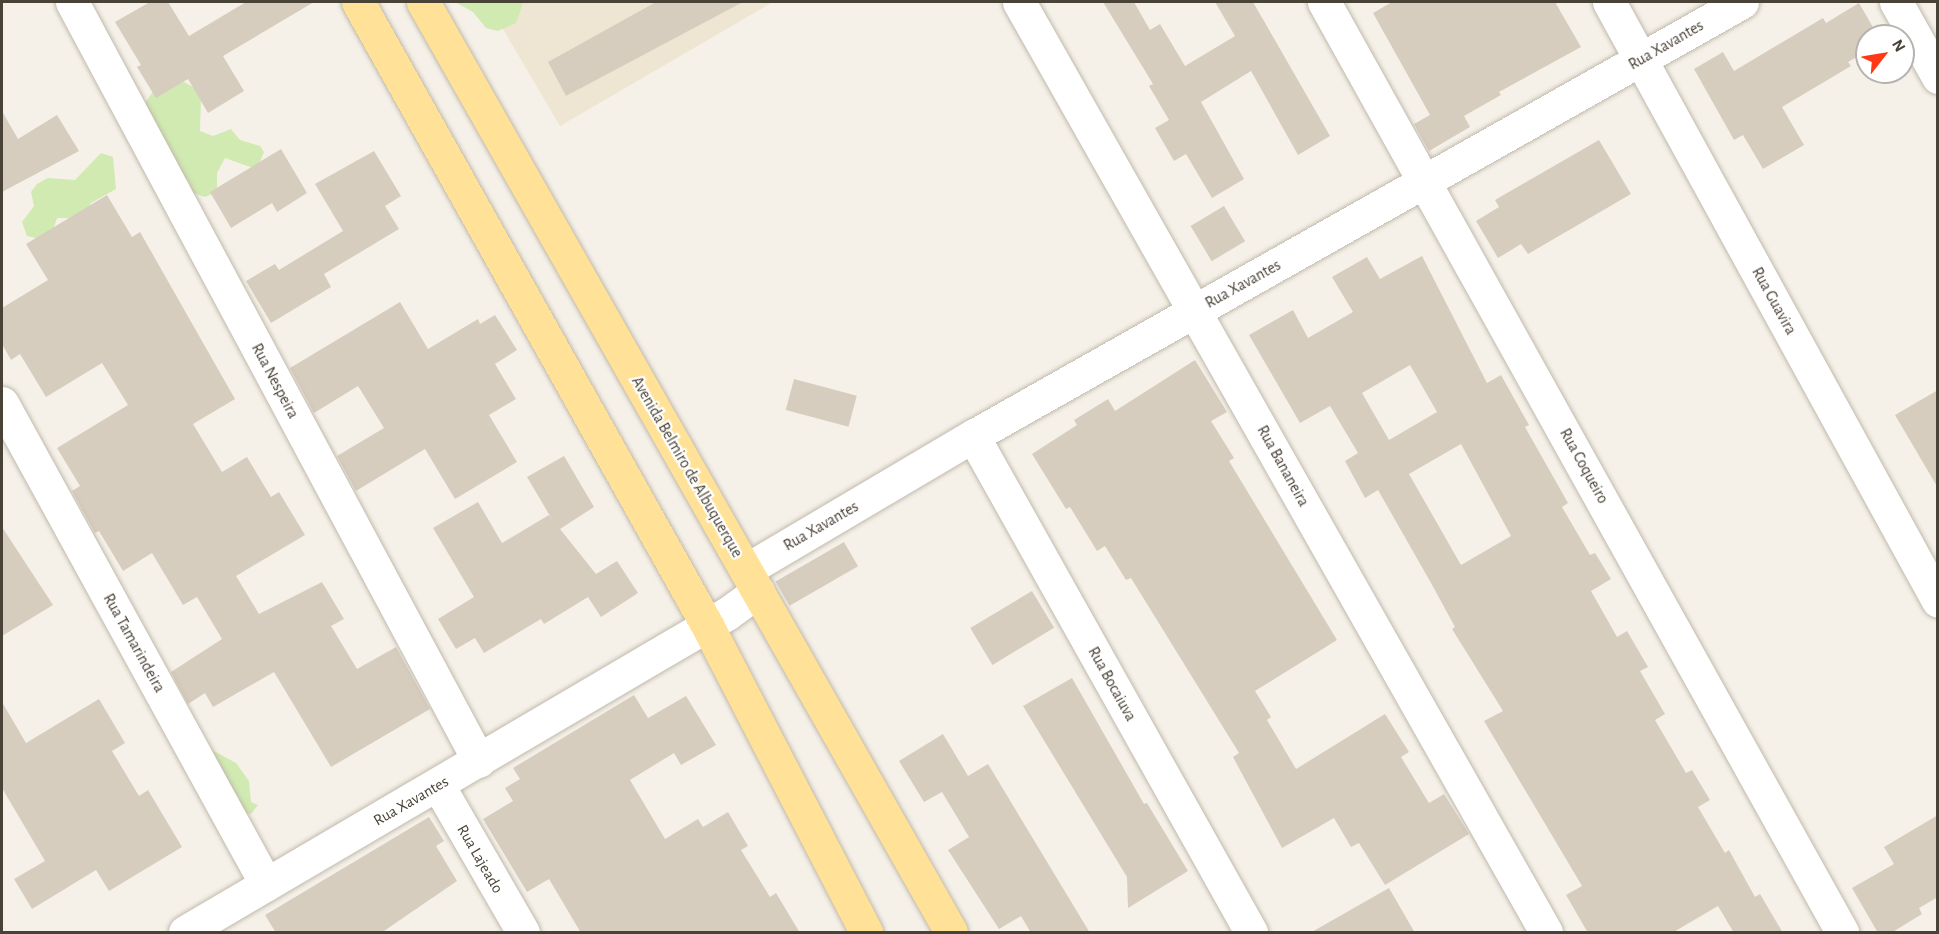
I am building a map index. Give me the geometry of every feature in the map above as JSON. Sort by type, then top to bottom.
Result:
[{"type":"main road","points":[[358,2],[707,625],[866,933]]},
{"type":"main road","name":"Avenida Belmiro de Albuquerque","points":[[423,2],[951,933]]},
{"type":"street","name":"Rua Nespeira","points":[[72,2],[479,761]]},
{"type":"street","name":"Rua Bananeira","points":[[1020,2],[1546,933]]},
{"type":"street","name":"Rua Coqueiro","points":[[1324,2],[1426,180],[1842,933]]},
{"type":"street","name":"Rua Guavira","points":[[1609,2],[1938,601]]},
{"type":"street","name":"Rua Xavantes","points":[[191,931],[266,884],[479,761],[707,625],[752,581],[973,436],[1742,2]]},
{"type":"street","points":[[1896,2],[1938,77]]},
{"type":"street","name":"Rua Tamarindeira","points":[[2,403],[266,884]]},
{"type":"street","name":"Rua Bocaiuva","points":[[973,436],[1251,933]]},
{"type":"street","name":"Rua Lajeado","points":[[438,785],[523,933]]},
{"type":"shaded area","points":[[487,2],[773,2],[560,126]]},
{"type":"green space","points":[[455,2],[523,3],[516,23],[498,31],[486,28],[473,12]]},
{"type":"green space","points":[[184,82],[195,88],[201,97],[200,131],[213,136],[231,129],[240,140],[260,146],[264,152],[259,164],[253,168],[225,158],[217,173],[217,192],[205,197],[193,193],[188,180],[172,168],[145,103],[157,86]]},
{"type":"green space","points":[[101,153],[113,157],[116,189],[91,203],[88,209],[69,218],[57,218],[53,230],[40,239],[27,236],[22,222],[34,206],[31,192],[37,184],[48,178],[75,180]]},
{"type":"green space","points":[[212,750],[236,763],[249,781],[251,802],[258,805],[251,814],[244,813],[208,756]]},
{"type":"building","points":[[150,2],[168,2],[189,36],[246,2],[314,2],[223,56],[244,91],[208,113],[188,79],[156,98],[137,67],[141,65],[115,22]]},
{"type":"building","points":[[656,2],[743,2],[566,96],[548,62]]},
{"type":"building","points":[[1103,2],[1134,2],[1150,30],[1160,24],[1185,66],[1235,36],[1215,2],[1253,2],[1330,136],[1298,155],[1251,71],[1201,102],[1244,179],[1212,198],[1186,154],[1174,161],[1155,128],[1169,120],[1149,86],[1153,84]]},
{"type":"building","points":[[1392,2],[1555,2],[1581,47],[1499,92],[1501,95],[1464,116],[1470,127],[1429,151],[1414,124],[1430,115],[1373,13]]},
{"type":"building","points":[[1859,3],[1871,24],[1855,24],[1855,58],[1848,62],[1851,66],[1782,107],[1804,145],[1763,169],[1743,135],[1734,140],[1694,69],[1723,52],[1734,71],[1823,18],[1826,23]]},
{"type":"building","points":[[2,111],[18,139],[57,115],[79,151],[2,192]]},
{"type":"building","points":[[1599,140],[1631,194],[1528,254],[1521,244],[1498,258],[1476,221],[1499,207],[1495,200]]},
{"type":"building","points":[[281,149],[307,193],[277,212],[272,203],[231,228],[210,192]]},
{"type":"building","points":[[374,151],[401,196],[385,206],[399,229],[324,274],[331,287],[271,323],[246,281],[275,264],[279,270],[343,231],[315,184]]},
{"type":"building","points":[[107,195],[132,237],[140,232],[235,399],[193,424],[222,472],[247,457],[271,497],[279,492],[305,535],[236,576],[259,614],[322,582],[344,619],[331,626],[357,669],[396,647],[430,709],[331,767],[274,672],[213,707],[205,693],[188,704],[171,672],[222,639],[197,597],[183,605],[152,553],[123,571],[99,531],[95,533],[72,491],[80,486],[57,448],[128,405],[102,363],[46,397],[20,354],[11,360],[2,344],[2,308],[48,280],[26,244]]},
{"type":"building","points":[[1224,206],[1245,241],[1212,261],[1191,226]]},
{"type":"building","points":[[1422,256],[1487,383],[1501,375],[1529,425],[1525,427],[1568,503],[1562,507],[1590,555],[1595,553],[1611,579],[1591,591],[1617,637],[1627,631],[1648,667],[1640,671],[1665,714],[1655,720],[1686,773],[1692,770],[1710,800],[1698,807],[1725,853],[1729,850],[1755,897],[1760,894],[1783,933],[1734,933],[1718,906],[1672,933],[1588,933],[1566,895],[1582,886],[1484,721],[1503,711],[1452,629],[1455,627],[1378,490],[1365,498],[1345,461],[1358,453],[1330,406],[1300,423],[1249,335],[1293,310],[1308,338],[1353,312],[1332,277],[1367,257],[1380,279]],"holes":[[[1410,365],[1437,412],[1389,440],[1362,393]],[[1461,444],[1511,536],[1461,565],[1409,474]]]},
{"type":"building","points":[[400,302],[428,349],[478,319],[480,324],[495,315],[517,350],[495,364],[516,399],[489,415],[517,462],[455,499],[425,449],[356,491],[337,456],[384,428],[358,386],[314,413],[290,368]]},
{"type":"building","points":[[1195,360],[1227,412],[1211,421],[1234,458],[1229,461],[1337,640],[1255,691],[1271,717],[1267,720],[1296,769],[1385,714],[1409,752],[1401,757],[1429,803],[1444,794],[1469,834],[1385,885],[1359,843],[1351,847],[1334,818],[1282,848],[1233,757],[1239,753],[1131,578],[1126,580],[1105,546],[1097,551],[1070,507],[1066,509],[1032,454],[1077,425],[1074,420],[1108,399],[1115,411]]},
{"type":"building","points":[[794,379],[857,396],[849,427],[786,410]]},
{"type":"building","points":[[1938,390],[1938,488],[1895,415]]},
{"type":"building","points":[[564,456],[594,507],[560,529],[596,574],[617,561],[638,593],[601,617],[588,597],[544,624],[541,619],[484,653],[475,638],[456,649],[438,619],[474,597],[433,528],[478,502],[502,543],[549,515],[553,521],[527,477]]},
{"type":"building","points":[[2,527],[53,605],[2,636]]},
{"type":"building","points":[[844,542],[858,566],[790,606],[776,582]]},
{"type":"building","points":[[1032,591],[1054,628],[992,665],[970,628]]},
{"type":"building","points":[[1072,678],[1144,804],[1147,803],[1188,871],[1128,908],[1127,877],[1023,706]]},
{"type":"building","points":[[634,695],[648,718],[686,696],[716,745],[681,765],[674,753],[630,780],[665,839],[698,819],[703,827],[728,812],[748,846],[741,850],[770,897],[776,893],[800,933],[581,933],[549,879],[527,892],[483,819],[513,801],[505,788],[520,779],[513,768]]},
{"type":"building","points":[[99,699],[125,743],[112,751],[139,796],[148,790],[182,847],[109,891],[96,870],[32,909],[14,879],[45,861],[2,788],[2,702],[26,743]]},
{"type":"building","points":[[943,734],[968,776],[988,764],[1090,933],[1031,933],[1021,916],[999,929],[948,850],[969,837],[942,792],[924,802],[899,761]]},
{"type":"building","points":[[1938,815],[1938,897],[1919,908],[1922,914],[1891,933],[1878,933],[1852,888],[1894,864],[1884,847]]},
{"type":"building","points":[[429,817],[444,841],[436,846],[457,881],[381,933],[276,933],[265,915]]},
{"type":"building","points":[[1389,888],[1415,933],[1310,933]]}]
